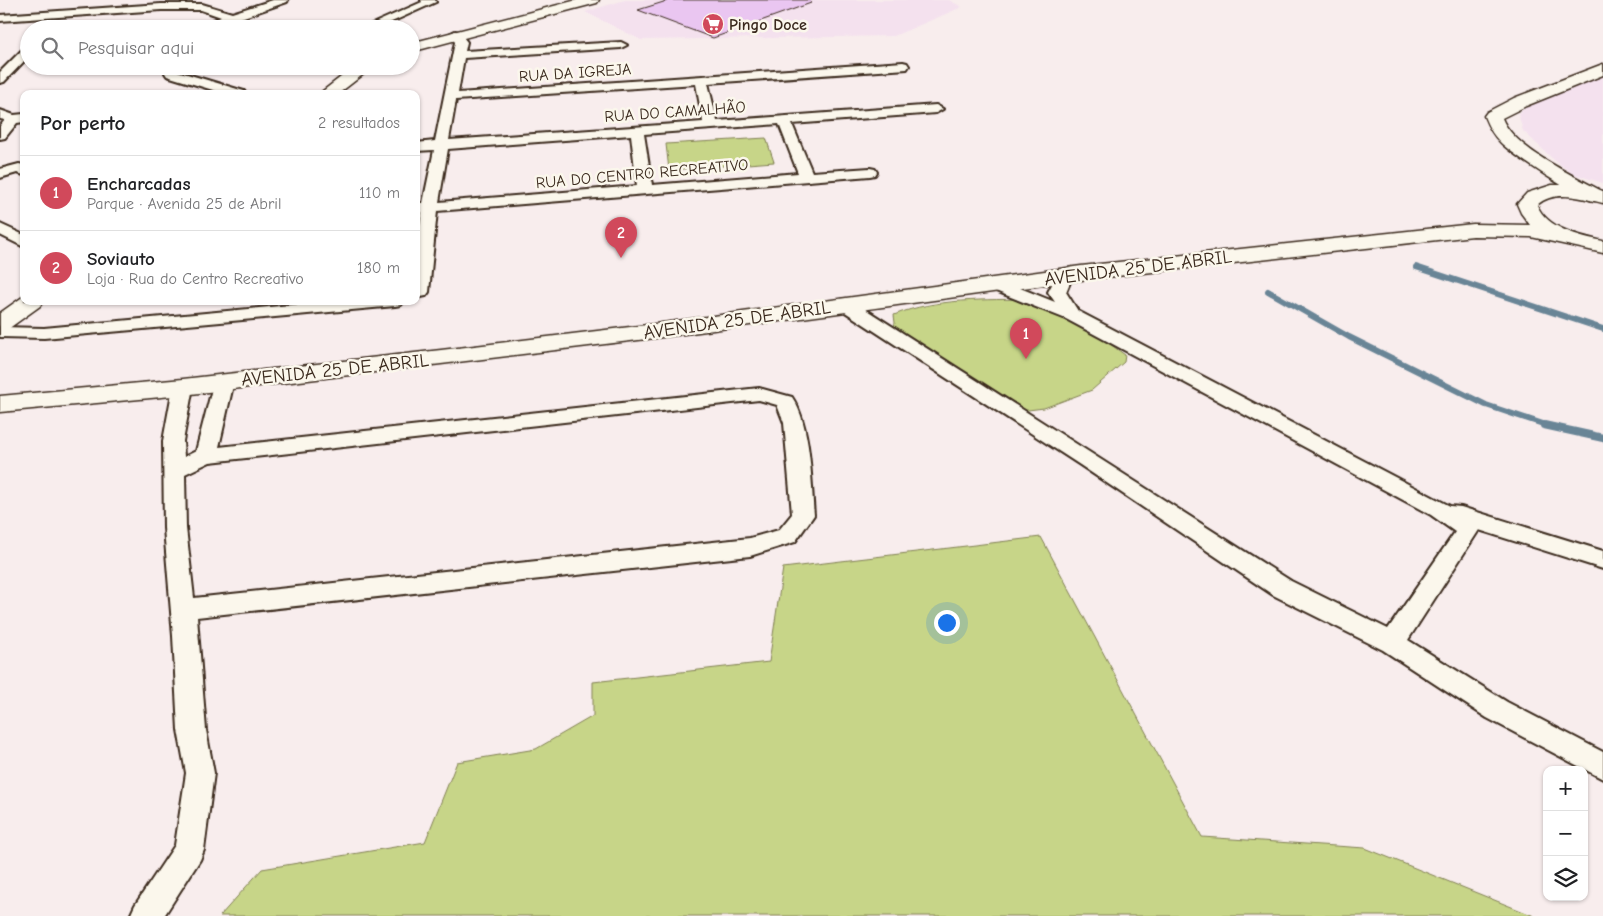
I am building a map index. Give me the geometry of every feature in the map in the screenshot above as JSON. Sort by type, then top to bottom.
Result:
[{"type":"main road","points":[[420,45],[455,34],[548,13],[592,0]]},
{"type":"main road","points":[[1599,196],[1567,191],[1544,192],[1538,179],[1516,146],[1500,130],[1493,116],[1520,102],[1603,69]]},
{"type":"main road","points":[[333,90],[353,75]]},
{"type":"main road","points":[[1516,146],[1559,174],[1599,196]]},
{"type":"main road","name":"AVENIDA 25 DE ABRIL","points":[[1473,230],[1506,220],[1527,204],[1532,197],[1544,192]]},
{"type":"main road","name":"AVENIDA 25 DE ABRIL","points":[[1527,204],[1529,212],[1537,221],[1551,230],[1570,238]]},
{"type":"main road","name":"AVENIDA 25 DE ABRIL","points":[[0,404],[182,387],[655,331],[1065,275],[1473,230],[1530,231],[1570,238],[1603,247]]},
{"type":"main road","points":[[0,324],[26,305]]},
{"type":"street","points":[[223,20],[283,0]]},
{"type":"street","points":[[388,20],[431,2],[426,0]]},
{"type":"street","points":[[1,18],[161,7],[202,7],[232,17]]},
{"type":"street","points":[[56,20],[63,13]]},
{"type":"street","points":[[420,292],[423,208],[441,145],[461,42],[455,34]]},
{"type":"street","points":[[458,56],[621,45]]},
{"type":"street","points":[[0,79],[20,58]]},
{"type":"street","name":"RUA DA IGREJA","points":[[450,97],[903,66]]},
{"type":"street","points":[[177,75],[214,90]]},
{"type":"street","points":[[701,80],[711,126]]},
{"type":"street","name":"RUA DO CAMALHÃO","points":[[420,147],[936,110]]},
{"type":"street","points":[[0,114],[19,118]]},
{"type":"street","points":[[0,135],[19,118]]},
{"type":"street","points":[[784,120],[807,177]]},
{"type":"street","points":[[637,131],[645,190]]},
{"type":"street","points":[[0,174],[20,169]]},
{"type":"street","name":"RUA DO CENTRO RECREATIVO","points":[[423,208],[870,172]]},
{"type":"street","points":[[0,229],[20,240]]},
{"type":"street","points":[[1065,275],[1057,292],[1072,315]]},
{"type":"street","points":[[994,284],[1072,315],[1439,509],[1468,530],[1392,643]]},
{"type":"street","points":[[845,304],[1088,460],[1282,588],[1392,643],[1497,710],[1603,766]]},
{"type":"street","points":[[0,332],[44,332],[350,305]]},
{"type":"street","points":[[206,456],[224,381]]},
{"type":"street","points":[[146,916],[188,850],[200,772],[192,730],[184,609],[175,528],[173,441],[182,387]]},
{"type":"street","points":[[173,472],[206,456],[759,394],[785,402],[794,423],[803,516],[787,536],[750,547],[184,609]]},
{"type":"street","points":[[1439,509],[1603,560]]},
{"type":"shaded area","points":[[625,0],[949,0],[962,7],[894,36],[641,40],[585,12]]},
{"type":"shaded area","points":[[1603,74],[1603,183],[1571,173],[1553,159],[1523,131],[1518,113],[1537,100]]},
{"type":"green space","points":[[766,138],[774,162],[669,170],[666,144]]},
{"type":"green space","points":[[1031,299],[1087,323],[1106,341],[1125,355],[1124,362],[1092,390],[1044,408],[1012,412],[891,335],[895,323],[894,315],[910,309],[961,301]]},
{"type":"green space","points":[[1041,537],[1202,837],[1365,848],[1534,916],[220,916],[262,869],[425,842],[457,762],[536,749],[593,716],[593,682],[769,662],[783,568]]},
{"type":"building","name":"Pingo Doce","points":[[670,0],[810,0],[811,3],[713,38],[638,10]]},
{"type":"waterway","points":[[1416,267],[1603,329]]},
{"type":"waterway","points":[[1268,291],[1349,337],[1486,405],[1549,426]]},
{"type":"waterway","points":[[1544,425],[1603,438]]},
{"type":"place","name":"Pingo Doce","points":[[713,24]]},
{"type":"place","name":"Soviauto","points":[[621,258]]},
{"type":"place","name":"Encharcadas","points":[[1026,359]]}]
